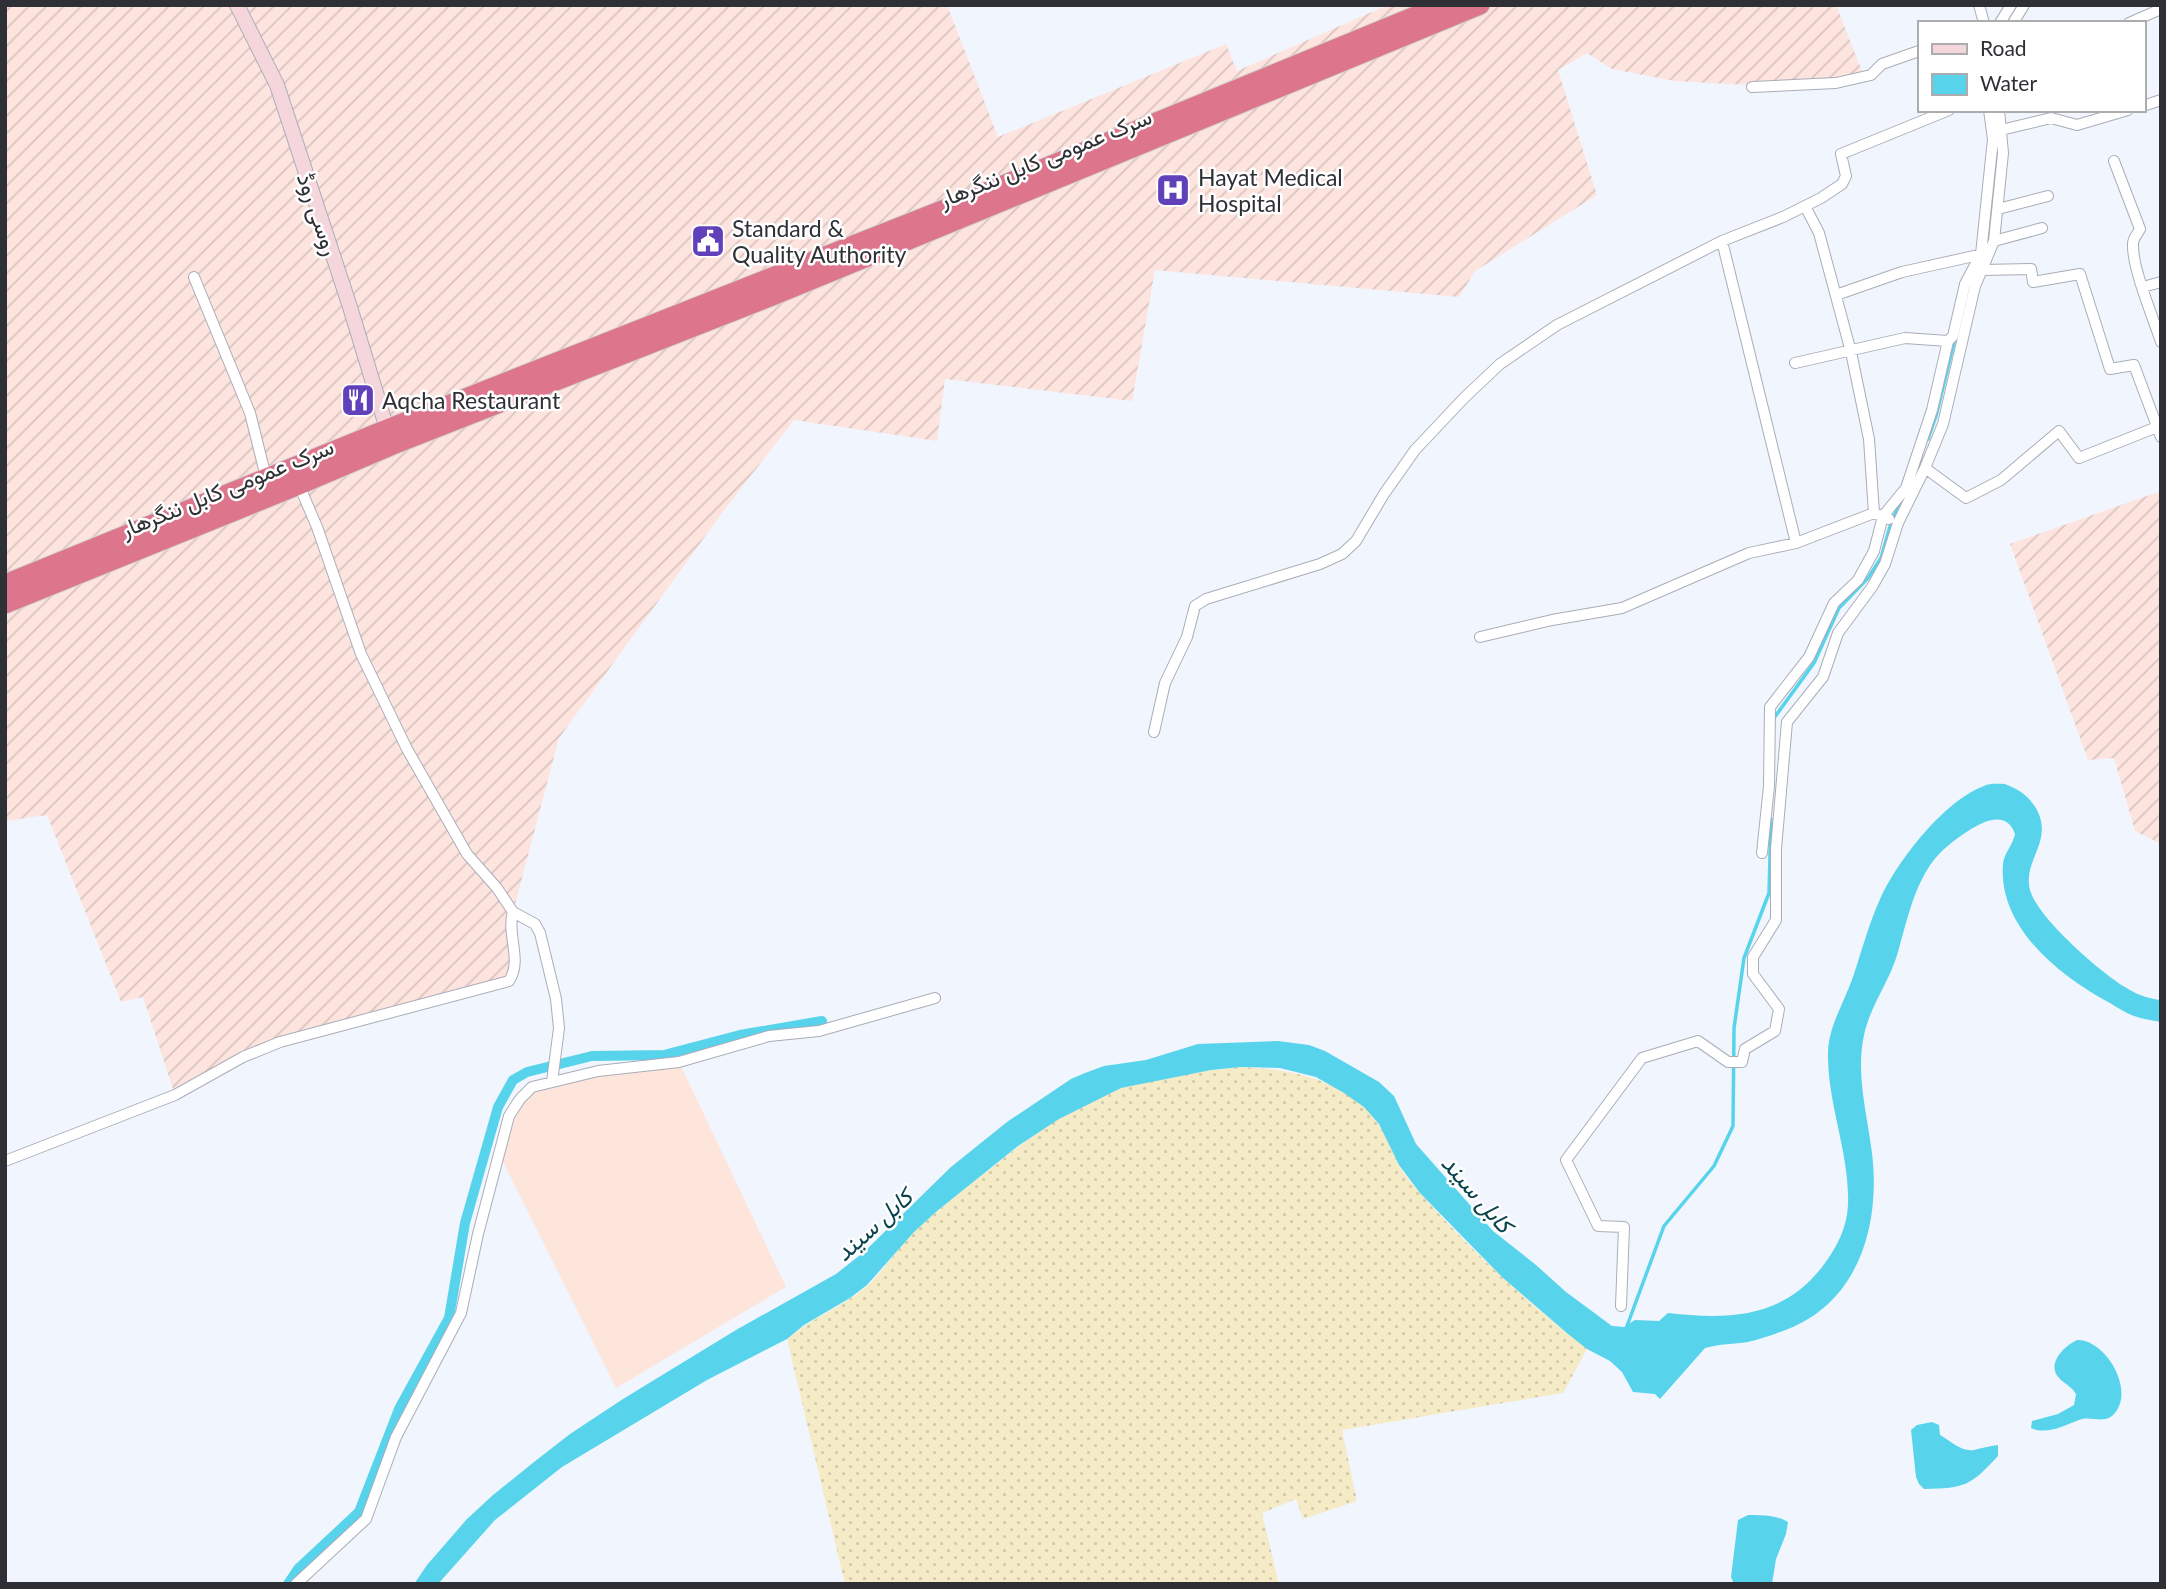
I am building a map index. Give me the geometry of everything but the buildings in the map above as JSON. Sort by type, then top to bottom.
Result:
[{"type":"highway","name":"سرک عمومی کابل ننگرهار","points":[[1223,103],[1442,5]]},
{"type":"highway","name":"سرک عمومی کابل ننگرهار","points":[[5,584],[49,576],[299,485],[393,445],[775,295],[1048,174],[1223,103],[1480,5]]},
{"type":"highway","name":"سرک عمومی کابل ننگرهار","points":[[5,604],[49,576],[266,477],[937,212],[1048,174]]},
{"type":"main road","name":"روسی روڈ","points":[[237,5],[277,85],[387,429]]},
{"type":"street","points":[[2001,21],[2011,5]]},
{"type":"street","points":[[2014,21],[2024,5]]},
{"type":"street","points":[[2134,21],[2161,9]]},
{"type":"street","points":[[1752,87],[1836,83],[1860,78],[1871,75],[1882,64],[1918,51]]},
{"type":"street","points":[[1154,732],[1165,683],[1186,637],[1195,606],[1206,599],[1320,564],[1342,554],[1356,541],[1415,450],[1464,398],[1500,365],[1557,324],[1722,241],[1783,217],[1842,184],[1846,176],[1841,154],[1944,112]]},
{"type":"street","points":[[1989,112],[1993,139],[1994,208]]},
{"type":"street","points":[[1621,1306],[1624,1227],[1598,1226],[1566,1160],[1642,1058],[1698,1041],[1728,1062],[1742,1062],[1745,1049],[1775,1031],[1779,1009],[1753,974],[1753,957],[1776,920],[1776,849],[1787,722],[1823,677],[1838,633],[1872,587],[1885,564],[1898,523],[1943,424],[1966,319],[1991,234],[2003,153],[1999,112]]},
{"type":"street","points":[[2001,130],[2051,118],[2077,125],[2121,112]]},
{"type":"street","points":[[2115,160],[2140,229],[2133,244],[2143,287],[2161,342]]},
{"type":"street","points":[[1994,208],[2048,196]]},
{"type":"street","points":[[1762,853],[1769,786],[1770,707],[1809,657],[1834,603],[1858,580],[1874,551],[1878,515],[1869,439],[1850,349],[1819,233],[1805,206]]},
{"type":"street","points":[[1991,234],[2042,228]]},
{"type":"street","points":[[1722,241],[1796,543]]},
{"type":"street","points":[[1836,295],[1902,272],[1985,253]]},
{"type":"street","points":[[1480,637],[1552,620],[1622,608],[1749,553],[1796,543],[1878,515],[1906,488],[1932,410],[1965,284],[1985,253]]},
{"type":"street","points":[[1925,468],[1966,498],[2001,480],[2059,431],[2079,458],[2159,432],[2134,365],[2110,369],[2081,275],[2033,282],[2031,269],[1982,270]]},
{"type":"street","points":[[194,277],[250,413],[266,477]]},
{"type":"street","points":[[2143,287],[2161,282]]},
{"type":"street","points":[[1795,363],[1905,338],[1948,341]]},
{"type":"street","points":[[299,485],[317,527],[361,654],[395,724],[467,854],[497,888],[513,912],[526,917],[535,924],[540,933],[556,999],[559,1028],[552,1082]]},
{"type":"street","points":[[1878,515],[1898,523]]},
{"type":"street","points":[[5,1161],[175,1094],[243,1057],[280,1042],[509,981],[513,975],[516,950],[511,919],[513,912]]},
{"type":"street","points":[[296,1584],[366,1519],[396,1437],[461,1313],[478,1234],[509,1116],[532,1087],[598,1071],[679,1062],[769,1037],[819,1031],[935,998]]},
{"type":"shaded area","points":[[5,5],[947,5],[998,137],[1226,44],[1237,71],[1388,5],[1836,5],[1863,74],[1823,82],[1748,85],[1675,81],[1612,69],[1587,53],[1558,70],[1597,195],[1475,271],[1459,297],[1155,270],[1132,401],[945,379],[937,441],[794,420],[725,509],[559,738],[513,912],[513,975],[280,1042],[175,1095],[143,997],[121,1002],[47,815],[5,821]]},
{"type":"shaded area","points":[[2161,491],[2161,844],[2135,831],[2114,758],[2088,760],[2010,544]]},
{"type":"shaded area","points":[[679,1062],[786,1287],[616,1388],[499,1154],[509,1116],[532,1087]]},
{"type":"sand","points":[[1241,1067],[1307,1076],[1337,1088],[1365,1108],[1379,1125],[1409,1180],[1450,1226],[1494,1269],[1587,1349],[1563,1393],[1342,1430],[1357,1501],[1303,1519],[1296,1499],[1262,1513],[1279,1584],[845,1584],[787,1339],[867,1286],[909,1237],[931,1217],[1010,1153],[1063,1116],[1101,1096],[1135,1084],[1180,1074]]},
{"type":"water","points":[[2005,784],[2027,797],[2037,810],[2041,822],[2040,843],[2029,882],[2037,904],[2059,931],[2101,970],[2133,992],[2161,1000],[2161,1022],[2131,1015],[2071,979],[2036,947],[2021,929],[2004,887],[2003,864],[2015,834],[2010,825],[2003,820],[1985,822],[1957,839],[1939,854],[1922,879],[1894,963],[1864,1035],[1861,1077],[1874,1173],[1873,1201],[1869,1228],[1850,1277],[1834,1298],[1813,1316],[1788,1329],[1748,1342],[1705,1348],[1660,1399],[1655,1394],[1633,1392],[1622,1372],[1610,1361],[1587,1349],[1502,1277],[1420,1193],[1399,1165],[1379,1124],[1364,1107],[1316,1077],[1280,1068],[1241,1067],[1211,1070],[1121,1088],[1059,1119],[1018,1146],[937,1211],[914,1232],[867,1285],[850,1298],[804,1325],[787,1339],[707,1380],[562,1467],[495,1520],[438,1584],[414,1584],[467,1519],[534,1462],[623,1399],[736,1330],[836,1274],[864,1252],[951,1167],[1007,1122],[1071,1079],[1085,1073],[1104,1066],[1146,1060],[1198,1044],[1278,1041],[1309,1045],[1325,1051],[1379,1082],[1394,1096],[1416,1144],[1493,1231],[1566,1292],[1612,1326],[1624,1327],[1635,1320],[1659,1321],[1668,1313],[1735,1315],[1774,1305],[1809,1281],[1825,1263],[1838,1243],[1846,1221],[1848,1186],[1831,1091],[1829,1042],[1881,897],[1911,849],[1954,804],[1986,785]]},
{"type":"water","points":[[2077,1340],[2088,1342],[2107,1357],[2119,1380],[2120,1404],[2114,1414],[2106,1419],[2084,1419],[2043,1431],[2031,1428],[2032,1421],[2058,1414],[2074,1405],[2076,1394],[2060,1379],[2054,1368],[2062,1351]]},
{"type":"water","points":[[1932,1422],[1939,1425],[1940,1435],[1960,1448],[1974,1450],[1998,1445],[1998,1456],[1981,1474],[1966,1483],[1949,1488],[1924,1489],[1916,1477],[1911,1430],[1917,1425]]},
{"type":"water","points":[[1748,1515],[1763,1515],[1788,1522],[1776,1559],[1772,1584],[1734,1584],[1731,1577],[1738,1520]]},
{"type":"waterway","points":[[2008,21],[2014,9]]},
{"type":"waterway","points":[[1994,187],[1996,163]]},
{"type":"waterway","points":[[1928,439],[1955,338]]},
{"type":"waterway","points":[[1774,718],[1814,663],[1839,608],[1868,578],[1881,558],[1891,523],[1901,501]]},
{"type":"waterway","points":[[1627,1326],[1664,1226],[1714,1166],[1733,1126],[1734,1028],[1744,958],[1769,893],[1771,819]]},
{"type":"waterway","points":[[288,1584],[298,1569],[359,1512],[399,1409],[449,1318],[465,1223],[498,1107],[513,1080],[527,1072],[592,1056],[664,1055],[740,1035],[822,1021]]},
{"type":"place","name":"Hayat Medical Hospital","points":[[1173,190]]},
{"type":"place","name":"Standard & Quality Authority","points":[[708,241]]},
{"type":"place","name":"Aqcha Restaurant","points":[[358,400]]},
{"type":"water label","name":"کابل سيند","points":[[1478,1193]]},
{"type":"water label","name":"کابل سيند","points":[[873,1224]]}]
